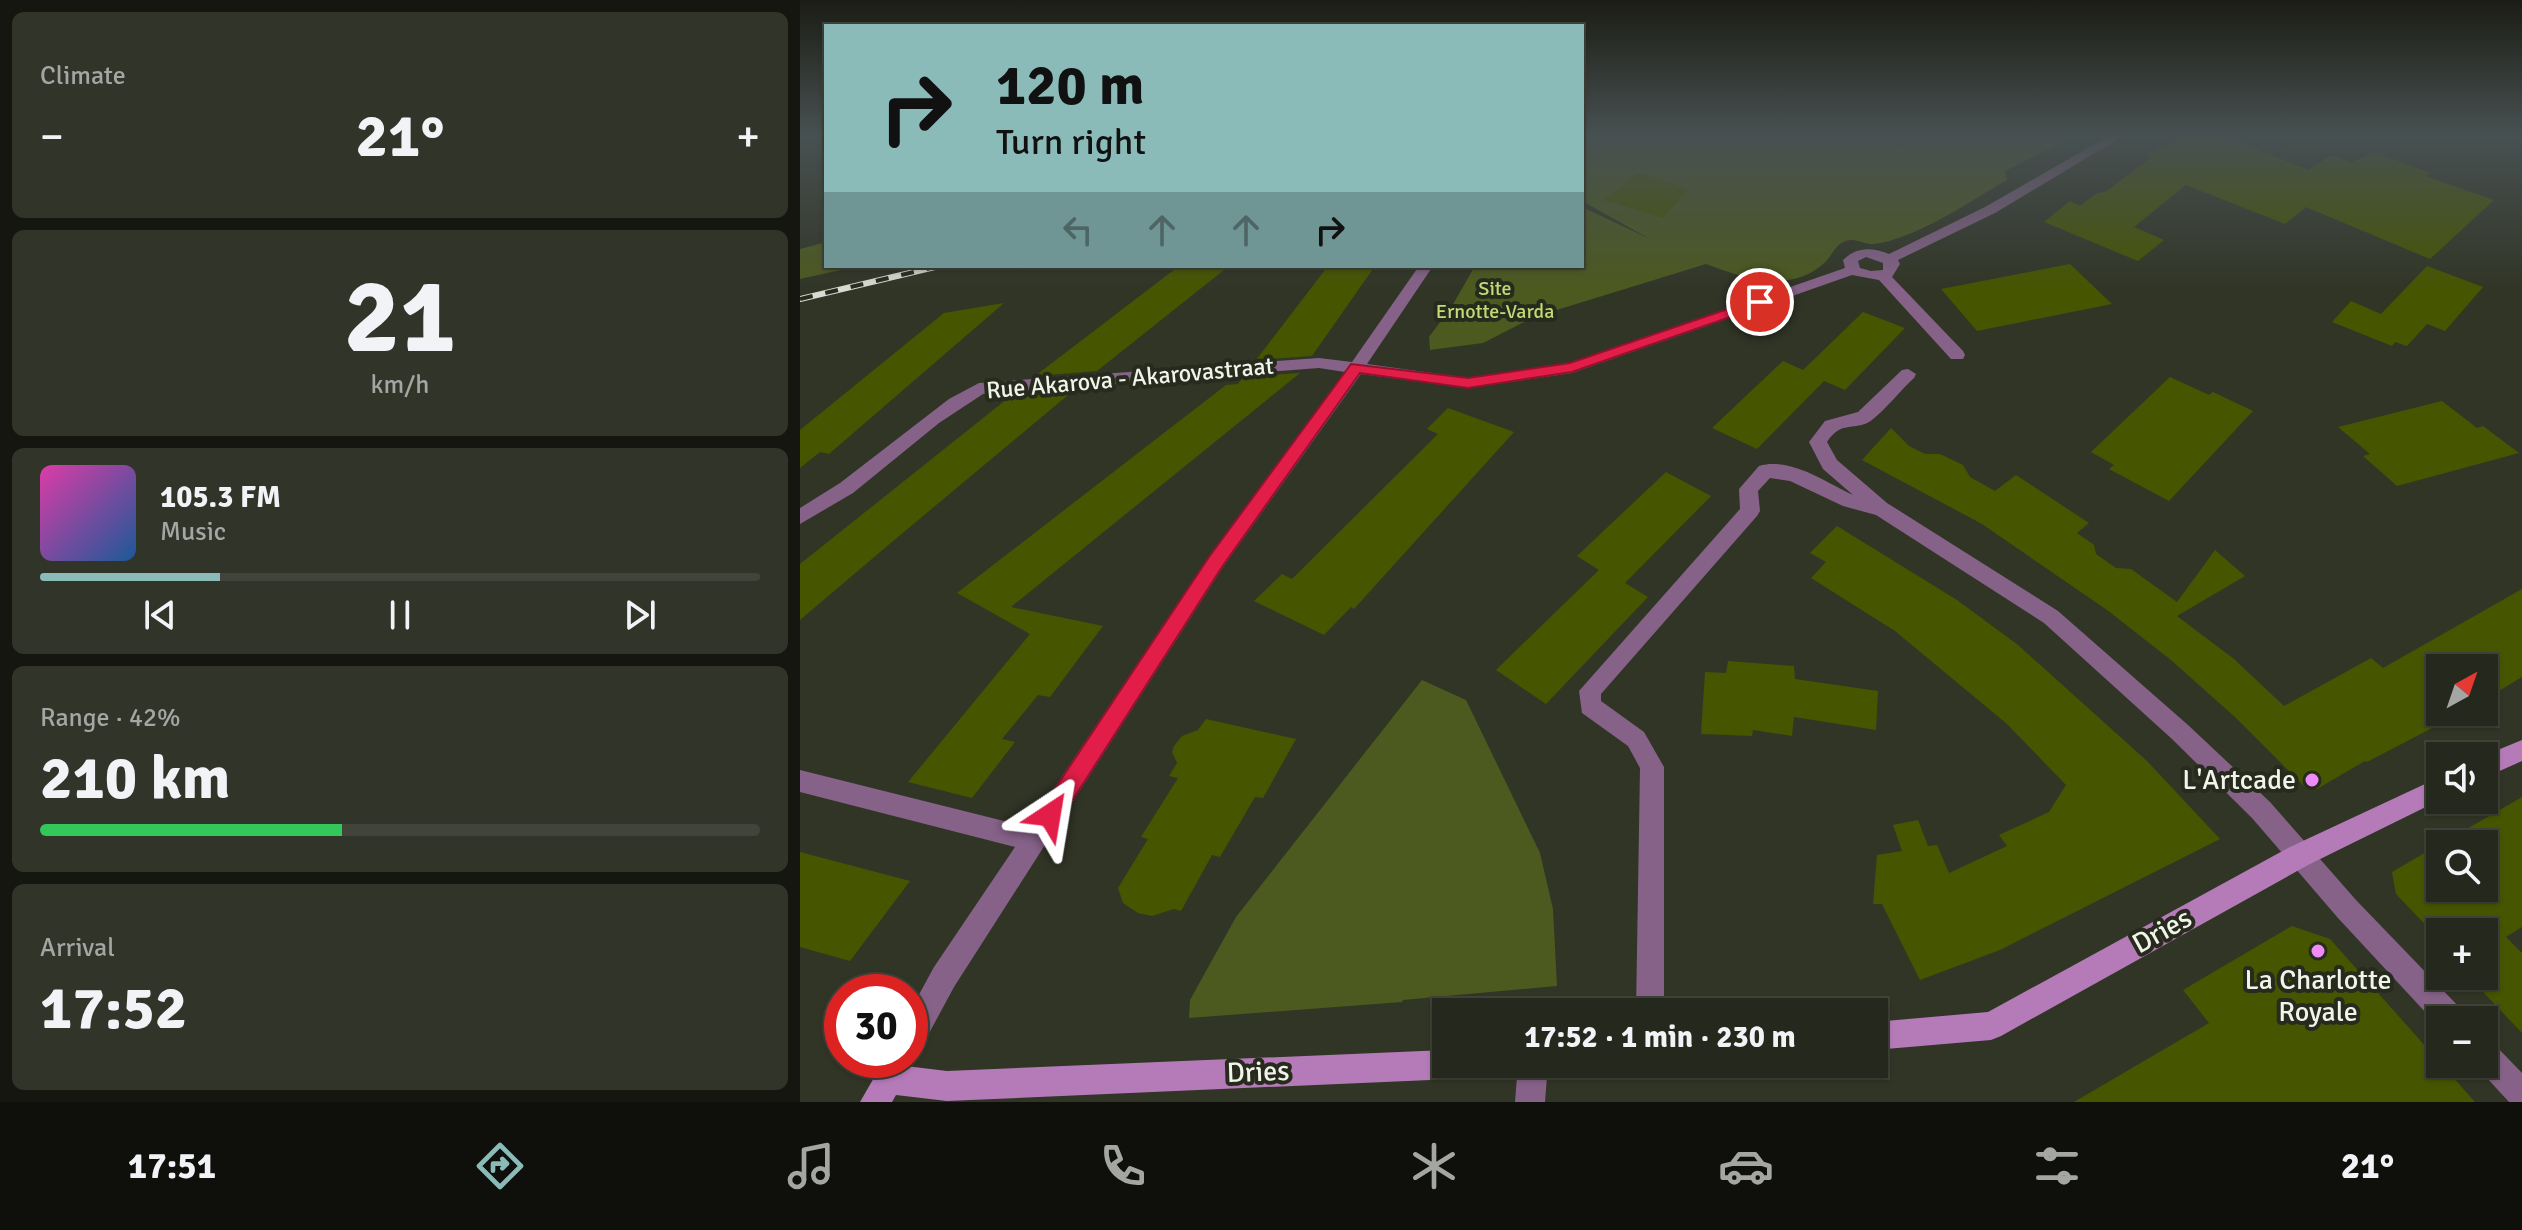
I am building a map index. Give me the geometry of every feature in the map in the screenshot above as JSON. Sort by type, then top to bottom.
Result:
[{"type":"street","points":[[1853,270],[1867,276],[1883,276],[1893,269],[1889,259],[1990,210],[2029,187]]},
{"type":"street","name":"Rue Akarova - Akarovastraat","points":[[800,517],[832,499],[955,403],[979,389],[1319,363],[1468,383],[1572,368],[1853,270],[1850,260],[1860,254],[1876,253],[1889,259]]},
{"type":"street","points":[[928,1007],[944,977],[1216,562],[1425,268]]},
{"type":"street","points":[[1883,276],[1957,355]]},
{"type":"street","points":[[1908,374],[1863,418],[1842,419],[1826,426],[1818,442],[1830,464],[1880,508],[2051,617],[2261,810],[2299,856],[2439,1006]]},
{"type":"street","points":[[1650,998],[1652,767],[1636,739],[1590,706],[1590,691],[1750,511],[1748,489],[1766,471],[1782,470],[1862,508],[1880,508]]},
{"type":"street","points":[[2498,761],[2522,750]]},
{"type":"street","points":[[800,781],[1034,840]]},
{"type":"street","name":"Dries","points":[[1888,1035],[1991,1026],[2299,856],[2426,795]]},
{"type":"street","name":"Dries","points":[[888,1080],[1059,1092],[1108,1077],[1432,1065]]},
{"type":"street","points":[[2498,1069],[2522,1094]]},
{"type":"street","points":[[1530,1102],[1532,1078]]},
{"type":"green space","name":"Site Ernotte-Varda","points":[[1584,187],[1995,187],[1907,235],[1874,244],[1845,241],[1823,264],[1796,279],[1750,278],[1706,264],[1534,317],[1483,343],[1430,350],[1429,337],[1474,268],[1584,268],[1584,208],[1650,239],[1584,202]]},
{"type":"green space","points":[[824,243],[824,268],[850,268],[800,279],[800,249]]},
{"type":"green space","points":[[1422,680],[1466,700],[1540,853],[1553,909],[1557,986],[1402,1002],[1189,1018],[1190,1000],[1236,917]]},
{"type":"building","points":[[1620,187],[1688,190],[1663,218],[1604,200]]},
{"type":"building","points":[[2111,187],[2183,187],[2134,227],[2164,240],[2138,261],[2044,222],[2070,201],[2080,206],[2097,193]]},
{"type":"building","points":[[2192,187],[2458,187],[2494,200],[2430,259],[2306,207],[2285,224]]},
{"type":"building","points":[[2070,264],[2112,304],[1977,331],[1941,289]]},
{"type":"building","points":[[2427,266],[2483,287],[2445,331],[2427,324],[2407,346],[2395,342],[2392,346],[2332,322],[2351,301],[2381,314]]},
{"type":"building","points":[[1176,268],[1226,268],[1097,371],[1035,376]]},
{"type":"building","points":[[1326,268],[1374,268],[1312,356],[1256,360]]},
{"type":"building","points":[[1004,303],[829,454],[820,452],[800,468],[800,430],[944,313]]},
{"type":"building","points":[[1863,312],[1905,328],[1845,390],[1824,381],[1757,449],[1712,428],[1783,361],[1803,370]]},
{"type":"building","points":[[1300,373],[1011,607],[1103,626],[1050,697],[1038,695],[1002,739],[1015,742],[972,798],[908,782],[1030,634],[957,593],[1226,385],[1238,384],[1243,377]]},
{"type":"building","points":[[2170,377],[2209,395],[2213,392],[2253,411],[2169,501],[2109,469],[2114,465],[2091,452]]},
{"type":"building","points":[[1074,390],[800,620],[800,564],[1012,395]]},
{"type":"building","points":[[2442,401],[2477,428],[2483,426],[2519,453],[2397,486],[2363,456],[2370,454],[2338,427]]},
{"type":"building","points":[[1448,408],[1514,432],[1354,609],[1351,607],[1324,635],[1254,601],[1282,574],[1292,579],[1438,434],[1427,429]]},
{"type":"building","points":[[1891,428],[1909,446],[1925,454],[1940,454],[1963,465],[1970,477],[1995,491],[2016,475],[2089,523],[2077,533],[2094,545],[2096,554],[2116,568],[2131,569],[2177,602],[2215,550],[2245,576],[2177,616],[2234,659],[2284,706],[2371,658],[2383,668],[2522,589],[2522,677],[2498,692],[2498,654],[2426,654],[2426,726],[2436,726],[2317,789],[2305,787],[2236,718],[2171,660],[2107,610],[1982,524],[1862,460]]},
{"type":"building","points":[[1666,472],[1711,496],[1625,583],[1648,597],[1546,704],[1496,670],[1599,570],[1577,556]]},
{"type":"building","points":[[1837,526],[1957,600],[2018,645],[2147,761],[2220,839],[2000,950],[1920,980],[1882,904],[1873,904],[1877,855],[1902,851],[1893,825],[1918,820],[1928,846],[1937,845],[1949,873],[2007,846],[1999,835],[2049,812],[2066,785],[2007,724],[1895,631],[1811,578],[1826,562],[1810,553]]},
{"type":"building","points":[[1728,661],[1794,666],[1795,679],[1878,691],[1876,730],[1794,717],[1792,736],[1753,730],[1752,736],[1701,734],[1705,672],[1726,673]]},
{"type":"building","points":[[1206,719],[1296,739],[1263,798],[1255,797],[1220,857],[1212,855],[1181,911],[1174,909],[1152,916],[1138,913],[1123,903],[1118,888],[1148,839],[1141,837],[1178,778],[1169,776],[1177,763],[1172,752],[1174,746],[1182,736],[1198,730]]},
{"type":"building","points":[[2522,797],[2522,927],[2506,937],[2522,953],[2522,1033],[2481,990],[2498,990],[2498,918],[2426,918],[2426,925],[2396,894],[2392,872],[2426,852],[2426,902],[2498,902],[2498,830],[2465,830],[2498,814],[2498,811]]},
{"type":"building","points":[[800,852],[910,881],[850,961],[800,947]]},
{"type":"building","points":[[2292,926],[2330,939],[2426,1047],[2426,1078],[2454,1078],[2475,1102],[2074,1102],[2209,1023],[2183,990]]},
{"type":"railway","points":[[800,299],[931,268]]},
{"type":"place","name":"L'Artcade","points":[[2312,780]]},
{"type":"place","name":"La Charlotte Royale","points":[[2318,951]]},
{"type":"route","points":[[1050,815],[1216,562],[1356,367],[1468,383],[1572,368],[1760,302]]}]
